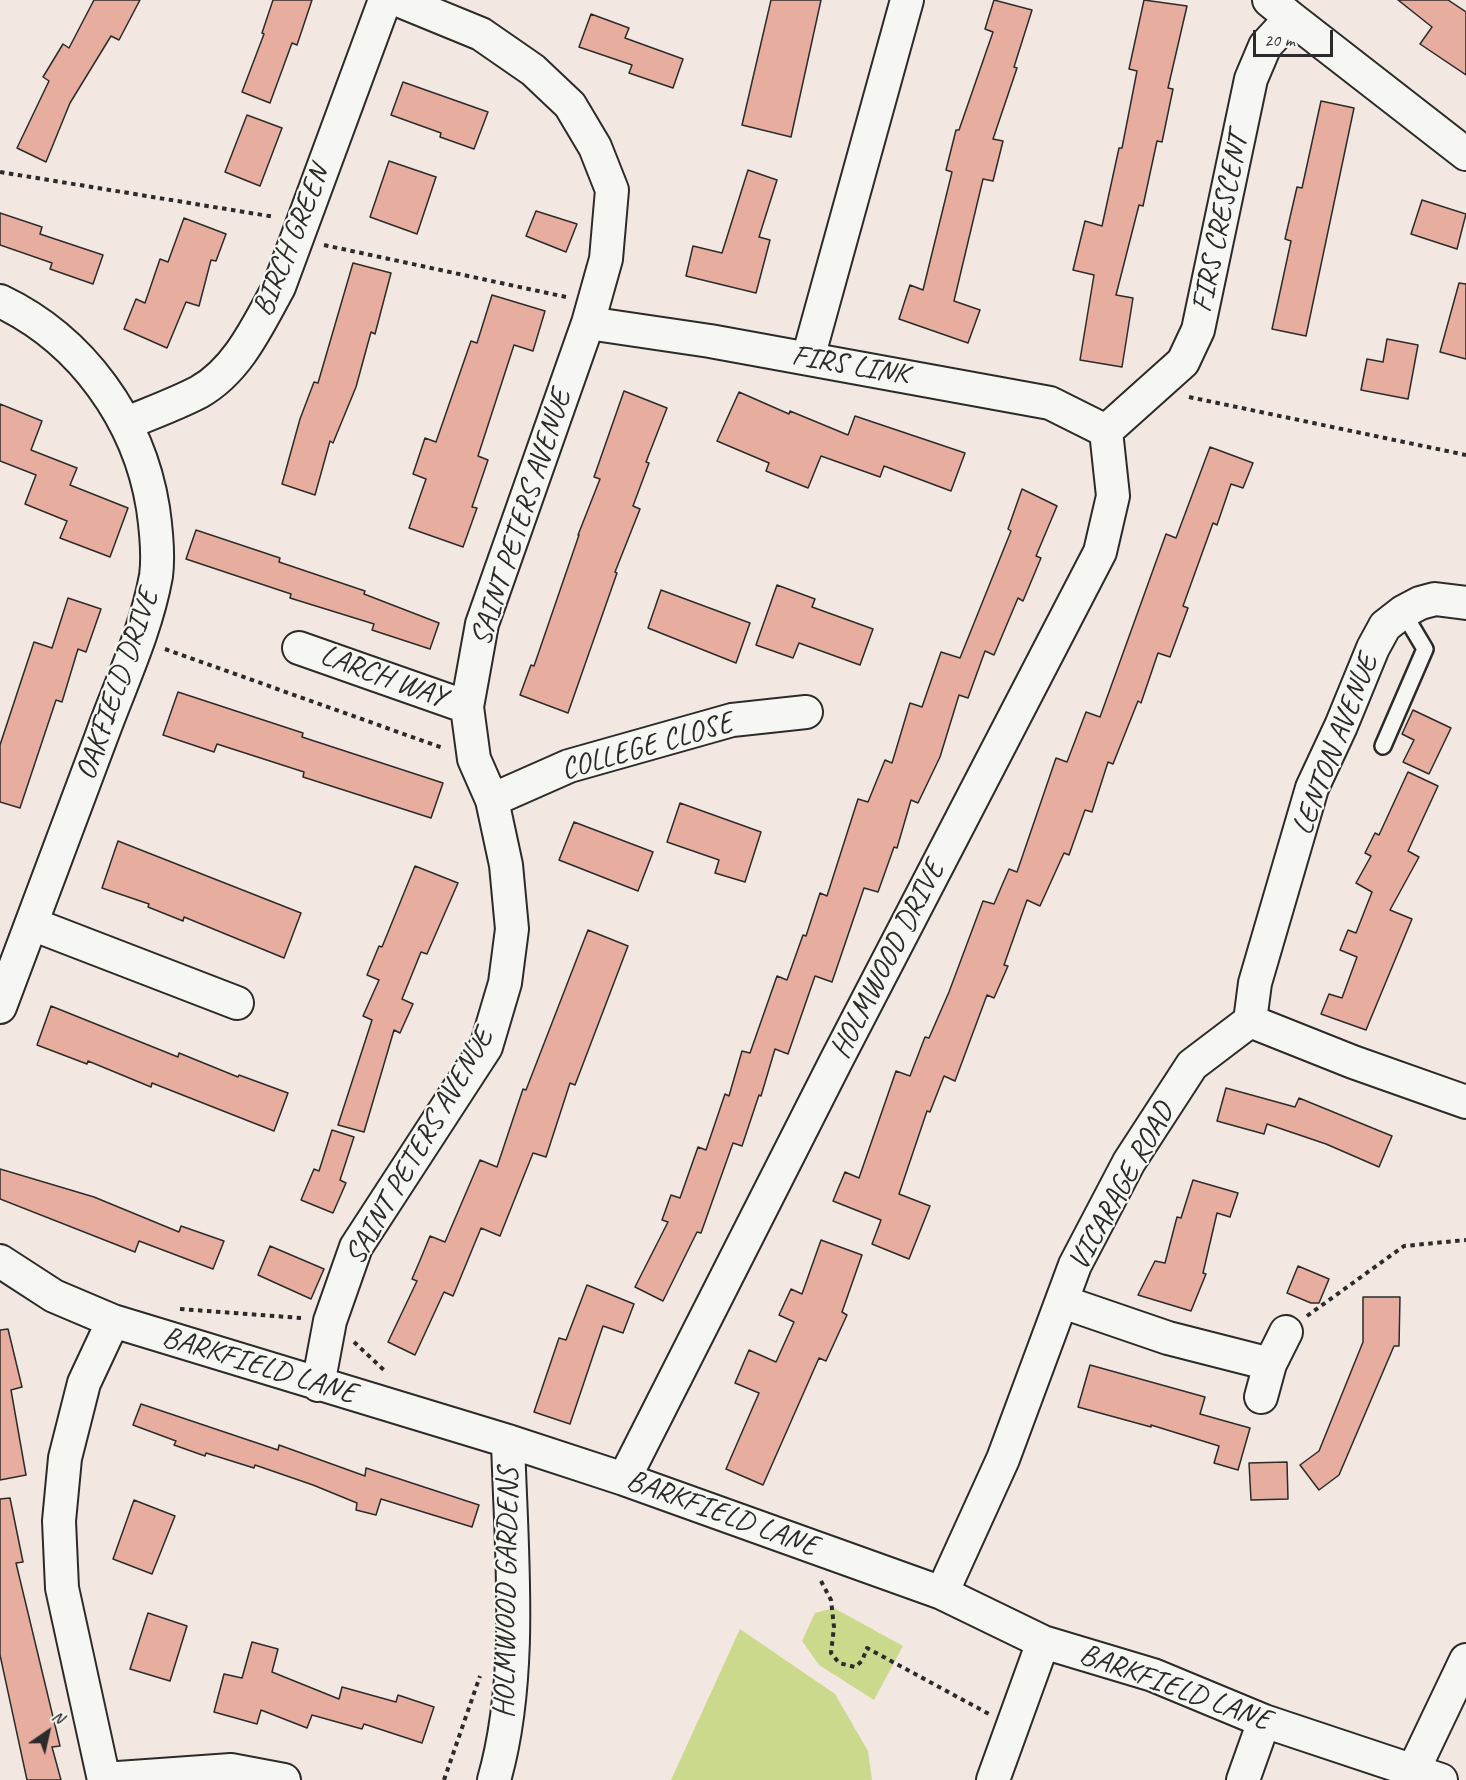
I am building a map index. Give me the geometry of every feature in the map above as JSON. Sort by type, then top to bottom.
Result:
[{"type":"street","name":"BIRCH GREEN","points":[[127,423],[201,391],[239,356],[254,333],[279,287],[385,0]]},
{"type":"street","name":"SAINT PETERS AVENUE","points":[[318,1385],[330,1320],[356,1247],[486,1047],[502,994],[512,929],[507,865],[492,800],[474,759],[467,707],[482,624],[588,323],[606,259],[612,190],[595,147],[570,105],[534,70],[481,34],[399,0]]},
{"type":"street","points":[[808,358],[907,0]]},
{"type":"street","points":[[1280,9],[1466,154]]},
{"type":"street","name":"FIRS CRESCENT","points":[[1106,431],[1183,362],[1198,330],[1251,79],[1280,9]]},
{"type":"street","name":"OAKFIELD DRIVE","points":[[0,301],[24,313],[68,347],[103,387],[127,423],[148,477],[156,529],[156,575],[138,639],[0,1008]]},
{"type":"street","name":"FIRS LINK","points":[[588,323],[808,358],[1050,403],[1106,431]]},
{"type":"street","name":"HOLMWOOD DRIVE","points":[[624,1479],[836,1061],[1100,552],[1113,496],[1106,431]]},
{"type":"street","name":"LENTON AVENUE","points":[[1250,1021],[1255,984],[1312,788],[1346,716],[1373,648],[1385,626],[1403,612],[1435,599],[1466,603]]},
{"type":"street","name":"LARCH WAY","points":[[299,648],[467,707]]},
{"type":"street","name":"COLLEGE CLOSE","points":[[492,800],[569,766],[710,726],[732,720],[806,712]]},
{"type":"street","points":[[32,924],[237,1003]]},
{"type":"street","points":[[1250,1021],[1353,1062],[1466,1102]]},
{"type":"street","name":"VICARAGE ROAD","points":[[942,1593],[1003,1459],[1042,1346],[1063,1302],[1075,1265],[1129,1162],[1192,1065],[1250,1021]]},
{"type":"street","name":"BARKFIELD LANE","points":[[0,1261],[54,1296],[113,1321],[508,1441],[624,1479],[942,1593],[1043,1642],[1153,1675],[1264,1721],[1427,1775]]},
{"type":"street","points":[[1063,1302],[1168,1338],[1270,1364]]},
{"type":"street","points":[[113,1321],[84,1383],[65,1458],[59,1521],[62,1588],[104,1779],[231,1770],[285,1780]]},
{"type":"street","points":[[1261,1397],[1270,1364],[1286,1332]]},
{"type":"street","name":"HOLMWOOD GARDENS","points":[[494,1780],[503,1749],[511,1692],[508,1441]]},
{"type":"street","points":[[993,1780],[1043,1642]]},
{"type":"street","points":[[1427,1775],[1466,1660]]},
{"type":"street","points":[[1243,1780],[1264,1721]]},
{"type":"lane","points":[[1383,746],[1425,649],[1403,612]]},
{"type":"path","points":[[1161,384],[1182,396],[1466,455]]},
{"type":"path","points":[[138,639],[474,759]]},
{"type":"path","points":[[1286,1332],[1404,1246],[1466,1240]]},
{"type":"path","points":[[168,1308],[330,1320],[394,1380]]},
{"type":"path","points":[[835,1555],[828,1576],[821,1582],[831,1600],[834,1627],[831,1653],[839,1663],[855,1667],[862,1661],[867,1648],[998,1719],[1014,1725]]},
{"type":"path","points":[[444,1780],[481,1673]]},
{"type":"green space","points":[[834,1608],[903,1646],[874,1700],[819,1665],[802,1641],[815,1613]]},
{"type":"green space","points":[[740,1629],[835,1694],[868,1751],[872,1780],[671,1780]]},
{"type":"building","points":[[94,0],[140,0],[119,40],[111,36],[70,103],[46,162],[17,148],[49,81],[43,77],[63,44],[69,48]]},
{"type":"building","points":[[273,0],[312,0],[297,45],[292,43],[270,103],[242,92],[264,34],[262,33]]},
{"type":"building","points":[[771,0],[821,0],[791,137],[742,125]]},
{"type":"building","points":[[994,0],[1032,10],[1014,67],[1017,68],[993,139],[1003,141],[993,181],[983,179],[954,301],[980,310],[968,343],[899,319],[910,285],[923,290],[952,172],[946,170],[956,130],[959,130],[993,32],[985,29]]},
{"type":"building","points":[[1144,0],[1187,6],[1168,88],[1173,89],[1162,142],[1157,141],[1143,206],[1139,205],[1116,295],[1133,298],[1122,367],[1080,360],[1094,275],[1073,270],[1085,221],[1102,226],[1119,148],[1122,148],[1137,71],[1129,69]]},
{"type":"building","points":[[1398,0],[1448,0],[1466,12],[1466,75],[1420,44],[1432,27]]},
{"type":"building","points":[[591,14],[629,28],[625,38],[683,59],[673,88],[629,73],[632,65],[579,47]]},
{"type":"building","points":[[403,82],[488,112],[474,149],[440,137],[441,133],[391,115]]},
{"type":"building","points":[[1321,101],[1354,108],[1306,336],[1272,329],[1291,241],[1285,239],[1297,187],[1302,188]]},
{"type":"building","points":[[247,115],[282,128],[260,186],[225,172]]},
{"type":"building","points":[[389,161],[436,177],[417,234],[370,217]]},
{"type":"building","points":[[748,170],[777,180],[759,237],[770,240],[756,293],[686,276],[693,246],[722,253]]},
{"type":"building","points":[[1422,200],[1466,214],[1457,249],[1411,234]]},
{"type":"building","points":[[536,211],[577,224],[566,252],[526,236]]},
{"type":"building","points":[[0,213],[42,227],[40,234],[103,255],[93,284],[50,269],[52,263],[0,245]]},
{"type":"building","points":[[184,218],[226,234],[216,261],[211,260],[199,306],[186,302],[167,348],[124,329],[136,299],[145,303],[160,259],[168,262]]},
{"type":"building","points":[[353,263],[391,273],[375,334],[371,332],[356,387],[333,443],[330,441],[315,495],[282,484],[300,419],[314,382],[318,383]]},
{"type":"building","points":[[1459,283],[1466,284],[1466,359],[1440,352]]},
{"type":"building","points":[[492,295],[545,311],[533,351],[514,345],[478,456],[488,460],[472,507],[477,508],[463,547],[409,528],[426,479],[413,474],[425,438],[436,442],[471,341],[477,343]]},
{"type":"building","points":[[1387,339],[1418,345],[1408,399],[1361,390],[1367,359],[1383,362]]},
{"type":"building","points":[[624,391],[667,408],[646,462],[649,463],[633,506],[640,509],[615,572],[617,573],[568,713],[520,695],[531,665],[534,666],[578,535],[600,479],[594,477]]},
{"type":"building","points":[[739,392],[789,414],[790,411],[848,435],[855,416],[965,453],[951,491],[884,466],[880,477],[821,456],[808,488],[766,471],[769,463],[717,441]]},
{"type":"building","points":[[0,404],[42,421],[31,450],[77,468],[70,485],[128,508],[110,557],[60,538],[67,521],[25,504],[36,475],[0,461]]},
{"type":"building","points":[[1210,447],[1253,463],[1243,488],[1231,484],[1217,525],[1213,523],[1183,606],[1188,608],[1170,657],[1158,653],[1141,703],[1138,701],[1113,764],[1108,762],[1092,812],[1085,810],[1069,855],[1064,853],[1040,906],[1027,900],[1004,965],[1008,966],[994,998],[987,995],[955,1081],[944,1076],[930,1112],[927,1111],[899,1194],[930,1206],[909,1259],[872,1244],[881,1220],[833,1201],[845,1172],[859,1178],[896,1071],[910,1076],[925,1037],[929,1038],[983,901],[994,904],[1009,869],[1017,872],[1056,758],[1067,762],[1086,712],[1100,717],[1166,534],[1176,538]]},
{"type":"building","points":[[1022,489],[1057,506],[1036,556],[1041,558],[1023,601],[1018,598],[994,655],[985,651],[968,698],[959,695],[940,757],[918,803],[911,800],[897,848],[894,847],[878,892],[864,888],[832,982],[815,976],[788,1054],[775,1049],[761,1096],[759,1095],[742,1146],[733,1143],[701,1233],[697,1232],[663,1301],[635,1287],[668,1222],[662,1220],[671,1195],[680,1198],[698,1147],[706,1150],[725,1094],[729,1096],[742,1051],[750,1053],[777,976],[787,980],[803,935],[806,936],[820,893],[827,896],[858,799],[868,802],[885,760],[892,763],[910,703],[922,707],[941,652],[960,658],[1011,531],[1008,529]]},
{"type":"building","points":[[196,530],[280,558],[279,562],[365,591],[364,594],[439,623],[430,649],[372,630],[374,624],[290,598],[291,594],[186,559]]},
{"type":"building","points":[[777,585],[815,599],[812,607],[873,629],[860,665],[799,643],[793,658],[756,645]]},
{"type":"building","points":[[661,590],[750,623],[736,663],[648,628]]},
{"type":"building","points":[[68,598],[101,609],[86,652],[78,649],[62,702],[56,700],[20,808],[0,802],[0,745],[34,642],[52,648]]},
{"type":"building","points":[[178,692],[303,733],[302,737],[443,783],[431,818],[303,777],[304,772],[217,744],[214,752],[163,735]]},
{"type":"building","points":[[1413,710],[1451,728],[1429,774],[1403,762],[1414,740],[1402,734]]},
{"type":"building","points":[[1408,772],[1438,786],[1408,851],[1419,857],[1390,910],[1412,919],[1366,1030],[1321,1014],[1329,994],[1342,998],[1357,957],[1340,950],[1348,930],[1356,933],[1372,892],[1356,883],[1371,856],[1365,853],[1375,833],[1379,835]]},
{"type":"building","points":[[680,803],[761,832],[745,882],[715,873],[719,860],[667,842]]},
{"type":"building","points":[[574,822],[653,852],[638,891],[559,860]]},
{"type":"building","points":[[118,841],[301,913],[284,958],[184,917],[183,921],[148,907],[149,904],[102,888]]},
{"type":"building","points":[[415,866],[458,883],[427,954],[421,952],[402,999],[413,1004],[400,1033],[394,1030],[364,1132],[338,1125],[372,1020],[363,1016],[379,980],[367,975],[379,946],[382,947]]},
{"type":"building","points":[[588,930],[628,946],[575,1085],[570,1083],[546,1157],[533,1153],[500,1236],[481,1228],[453,1296],[444,1292],[415,1355],[388,1342],[417,1281],[412,1279],[430,1236],[445,1242],[480,1160],[497,1167],[523,1089],[526,1090]]},
{"type":"building","points":[[51,1006],[178,1057],[179,1053],[238,1077],[239,1075],[288,1093],[274,1131],[152,1083],[151,1087],[88,1061],[87,1064],[37,1045]]},
{"type":"building","points":[[1226,1088],[1295,1107],[1299,1098],[1392,1136],[1379,1167],[1326,1144],[1267,1124],[1264,1134],[1217,1121]]},
{"type":"building","points":[[332,1130],[354,1137],[340,1180],[346,1183],[333,1213],[301,1200],[314,1169],[319,1171]]},
{"type":"building","points":[[0,1169],[94,1197],[179,1232],[181,1226],[224,1241],[213,1269],[139,1241],[135,1252],[0,1199]]},
{"type":"building","points":[[1193,1180],[1238,1193],[1230,1217],[1217,1213],[1203,1273],[1206,1274],[1191,1311],[1138,1295],[1155,1261],[1165,1263],[1177,1217],[1181,1218]]},
{"type":"building","points":[[821,1240],[862,1255],[842,1312],[847,1315],[826,1361],[819,1358],[763,1485],[726,1469],[759,1393],[735,1383],[749,1350],[776,1362],[794,1322],[779,1315],[791,1289],[802,1294]]},
{"type":"building","points":[[270,1246],[324,1269],[311,1299],[258,1275]]},
{"type":"building","points":[[1298,1266],[1329,1279],[1319,1303],[1311,1303],[1287,1293]]},
{"type":"building","points":[[587,1285],[634,1304],[623,1333],[603,1326],[570,1424],[534,1412],[559,1338],[566,1340]]},
{"type":"building","points":[[1363,1297],[1400,1297],[1399,1346],[1394,1346],[1339,1475],[1319,1490],[1300,1465],[1319,1451],[1363,1342]]},
{"type":"building","points":[[8,1329],[22,1387],[11,1390],[26,1475],[0,1480],[0,1330]]},
{"type":"building","points":[[1090,1365],[1205,1397],[1200,1414],[1250,1428],[1238,1470],[1214,1463],[1219,1446],[1151,1425],[1151,1427],[1078,1407]]},
{"type":"building","points":[[141,1404],[278,1450],[279,1445],[365,1476],[366,1468],[479,1505],[472,1527],[381,1499],[376,1515],[356,1510],[357,1503],[313,1485],[255,1465],[254,1468],[206,1453],[205,1456],[174,1445],[176,1441],[133,1425]]},
{"type":"building","points":[[1287,1462],[1288,1499],[1251,1500],[1249,1463]]},
{"type":"building","points":[[10,1498],[23,1562],[16,1563],[60,1746],[52,1747],[61,1780],[27,1780],[0,1655],[0,1499]]},
{"type":"building","points":[[134,1500],[175,1516],[152,1574],[113,1559]]},
{"type":"building","points":[[148,1613],[187,1626],[170,1681],[130,1669]]},
{"type":"building","points":[[252,1642],[278,1649],[272,1672],[339,1699],[342,1687],[396,1702],[398,1695],[434,1707],[422,1743],[364,1724],[362,1729],[312,1715],[307,1728],[261,1710],[257,1724],[214,1712],[224,1674],[242,1678]]}]
